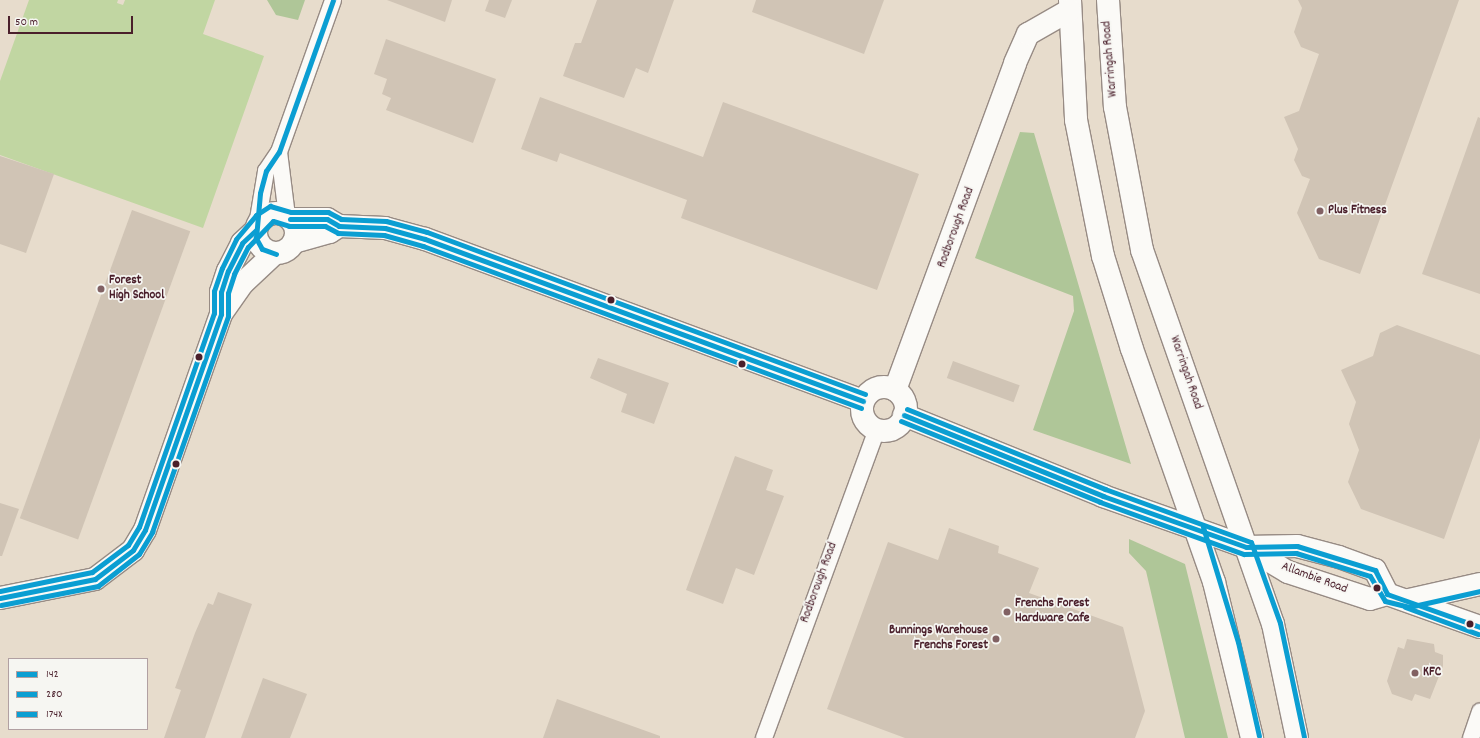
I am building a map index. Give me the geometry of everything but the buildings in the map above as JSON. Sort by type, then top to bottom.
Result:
[{"type":"main road","name":"Warringah Road","points":[[1108,0],[1115,107],[1142,250],[1273,624],[1297,738]]},
{"type":"main road","name":"Rodborough Road","points":[[896,390],[1015,63],[1028,34],[1070,5]]},
{"type":"main road","points":[[1070,5],[1076,120],[1099,241],[1132,349],[1196,529],[1231,644],[1252,738]]},
{"type":"main road","points":[[221,314],[221,292],[228,271],[242,243],[256,228],[272,214],[289,218],[327,219],[340,226],[385,228],[425,239],[863,401]]},
{"type":"main road","points":[[0,598],[95,579],[133,550],[145,530],[221,314],[243,283],[274,254],[286,251],[294,242],[296,230],[289,218]]},
{"type":"main road","points":[[294,242],[330,232],[340,226]]},
{"type":"main road","points":[[256,228],[262,249],[274,254]]},
{"type":"main road","points":[[877,388],[896,390],[904,401],[904,415],[896,426],[877,429],[863,415],[863,401],[877,388]]},
{"type":"main road","name":"Allambie Road","points":[[904,415],[1103,496],[1246,547],[1288,572],[1370,598],[1387,594],[1408,600],[1480,627]]},
{"type":"main road","name":"Allambie Road","points":[[1246,547],[1297,546],[1339,557],[1375,570],[1387,594]]},
{"type":"main road","points":[[1408,600],[1480,584]]},
{"type":"street","points":[[256,228],[266,171],[279,152],[333,0]]},
{"type":"street","points":[[279,152],[289,218]]},
{"type":"street","name":"Rodborough Road","points":[[764,738],[877,429]]},
{"type":"street","points":[[1471,738],[1480,712]]},
{"type":"green space","points":[[29,0],[118,0],[117,3],[123,5],[125,0],[215,0],[203,34],[264,56],[203,228],[0,155],[0,81]]},
{"type":"green space","points":[[267,0],[305,0],[298,20],[276,15]]},
{"type":"green space","points":[[1020,132],[1034,133],[1131,464],[1033,430],[1074,311],[1073,296],[975,258]]},
{"type":"green space","points":[[1129,539],[1185,564],[1228,738],[1185,738],[1146,571],[1129,553]]},
{"type":"transit line","name":"142","points":[[276,254],[262,249],[256,238],[260,193],[266,171],[279,152],[333,0]]},
{"type":"transit line","name":"174X","points":[[0,591],[92,572],[128,545],[139,527],[214,313],[214,291],[222,268],[236,239],[256,215],[270,206],[291,212],[328,212],[341,219],[386,221],[427,232],[865,394]]},
{"type":"transit line","name":"142","points":[[290,219],[327,219],[339,226],[385,228],[425,239],[863,401]]},
{"type":"transit line","name":"280","points":[[1,605],[98,586],[139,554],[152,532],[228,316],[228,293],[234,274],[248,247],[273,221],[289,226],[325,226],[338,233],[384,235],[423,246],[861,408]]},
{"type":"transit line","name":"142","points":[[0,598],[95,579],[133,550],[145,530],[221,314],[221,292],[228,271],[242,243],[255,231]]},
{"type":"transit line","name":"174X","points":[[907,409],[1105,489],[1251,542],[1280,623],[1304,737]]},
{"type":"transit line","name":"142","points":[[904,415],[1103,496],[1246,547],[1297,546],[1375,570],[1387,594],[1480,627]]},
{"type":"transit line","name":"280","points":[[901,421],[1100,502],[1244,554],[1296,553],[1370,576],[1385,601],[1409,607],[1480,591]]},
{"type":"transit line","name":"174X","points":[[1203,527],[1238,642],[1259,736]]},
{"type":"transit line","name":"280","points":[[1405,607],[1478,634]]},
{"type":"place","name":"Plus Fitness","points":[[1320,211]]},
{"type":"place","name":"Forest High School","points":[[101,289]]},
{"type":"place","name":"Frenchs Forest Hardware Cafe","points":[[1007,612]]},
{"type":"place","name":"Bunnings Warehouse Frenchs Forest","points":[[996,639]]},
{"type":"place","name":"KFC","points":[[1415,673]]}]
